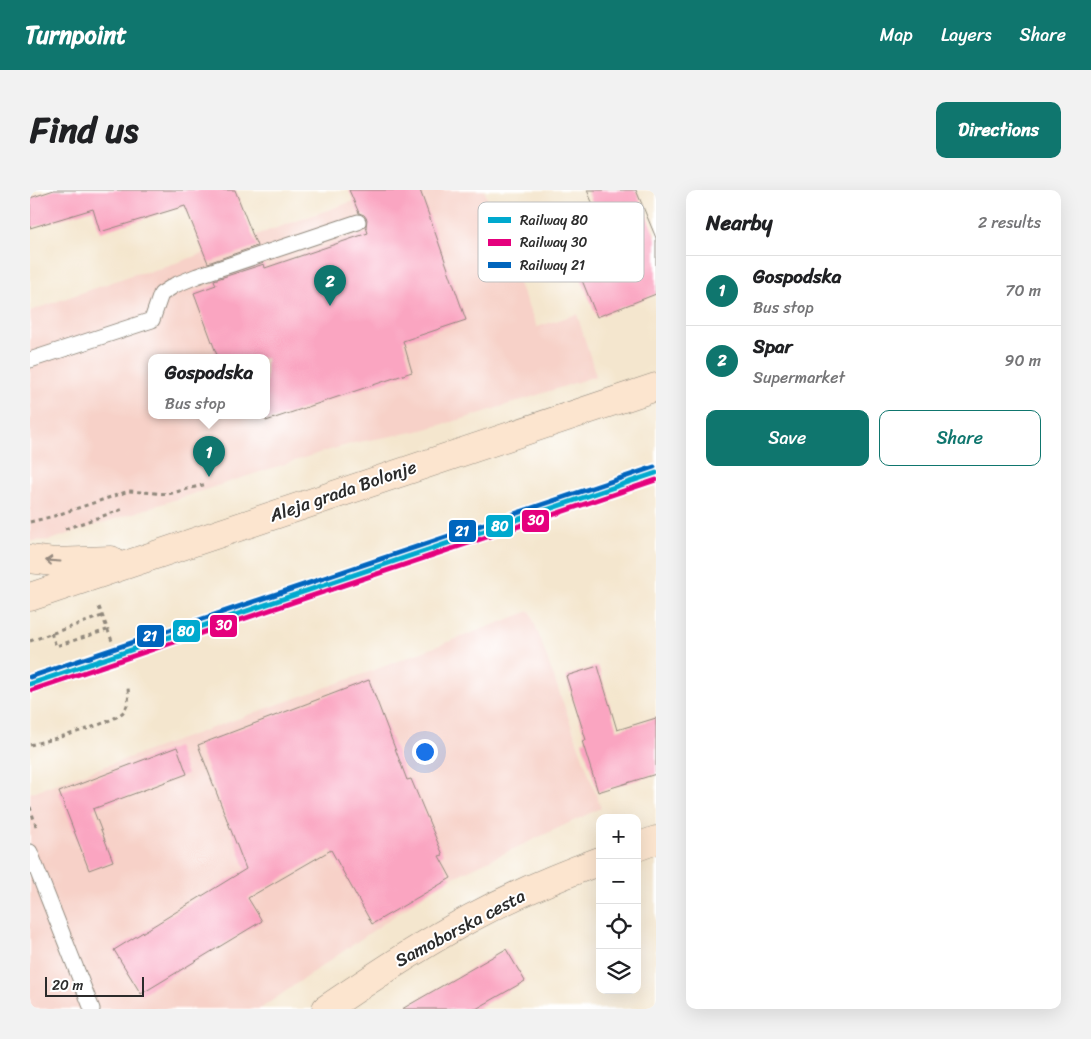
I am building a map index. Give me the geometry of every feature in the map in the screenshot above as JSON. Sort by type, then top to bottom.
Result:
[{"type":"main road","name":"Aleja grada Bolonje","points":[[30,597],[656,387]]},
{"type":"main road","points":[[30,559],[54,562],[98,562],[154,555]]},
{"type":"main road","points":[[641,846],[656,840]]},
{"type":"main road","name":"Samoborska cesta","points":[[326,1009],[386,968],[472,918],[564,875],[596,863]]},
{"type":"lane","points":[[30,360],[152,320],[161,294],[196,276],[358,222]]},
{"type":"lane","points":[[30,852],[92,1009]]},
{"type":"path","points":[[30,522],[129,491],[168,494],[207,484]]},
{"type":"path","points":[[68,528],[123,508]]},
{"type":"path","points":[[99,606],[112,641]]},
{"type":"path","points":[[30,641],[102,616]]},
{"type":"path","points":[[52,633],[56,646],[107,630]]},
{"type":"path","points":[[30,745],[111,721],[124,711],[129,699],[128,688]]},
{"type":"shaded area","points":[[385,190],[484,190],[488,202],[478,202],[478,282],[518,282],[537,327],[577,314],[596,376],[466,418],[418,431],[354,443],[319,453],[50,540],[30,541],[30,311],[135,274],[153,271]]},
{"type":"shaded area","points":[[530,611],[601,808],[443,882],[260,1009],[30,1009],[30,793],[369,672]]},
{"type":"building","points":[[54,190],[235,190],[257,246],[208,263],[185,206],[100,232],[93,209],[30,228],[30,198]]},
{"type":"building","points":[[349,190],[420,190],[466,320],[403,341],[412,372],[266,421],[266,419],[270,419],[270,354],[217,354],[194,293],[216,285],[214,280],[264,264],[265,268],[368,233],[366,227],[367,219],[359,213]]},
{"type":"building","points":[[587,190],[636,190],[641,202],[592,202]]},
{"type":"building","points":[[644,209],[656,238],[656,294],[597,317],[583,282],[644,282]]},
{"type":"building","points":[[598,666],[617,730],[656,718],[656,774],[598,792],[582,741],[586,740],[566,676]]},
{"type":"building","points":[[369,680],[407,780],[411,779],[443,855],[439,856],[451,878],[372,924],[331,850],[248,898],[262,921],[141,994],[114,950],[246,869],[198,745]]},
{"type":"building","points":[[177,747],[187,774],[93,809],[113,861],[89,870],[59,792]]},
{"type":"building","points":[[506,949],[525,981],[476,1009],[402,1009]]},
{"type":"rail line","name":"21","points":[[30,677],[654,467]]},
{"type":"rail line","name":"80","points":[[30,684],[656,473]]},
{"type":"rail line","name":"30","points":[[32,690],[656,480]]},
{"type":"place","name":"Spar","points":[[330,306]]},
{"type":"place","name":"Gospodska","points":[[209,477]]}]
